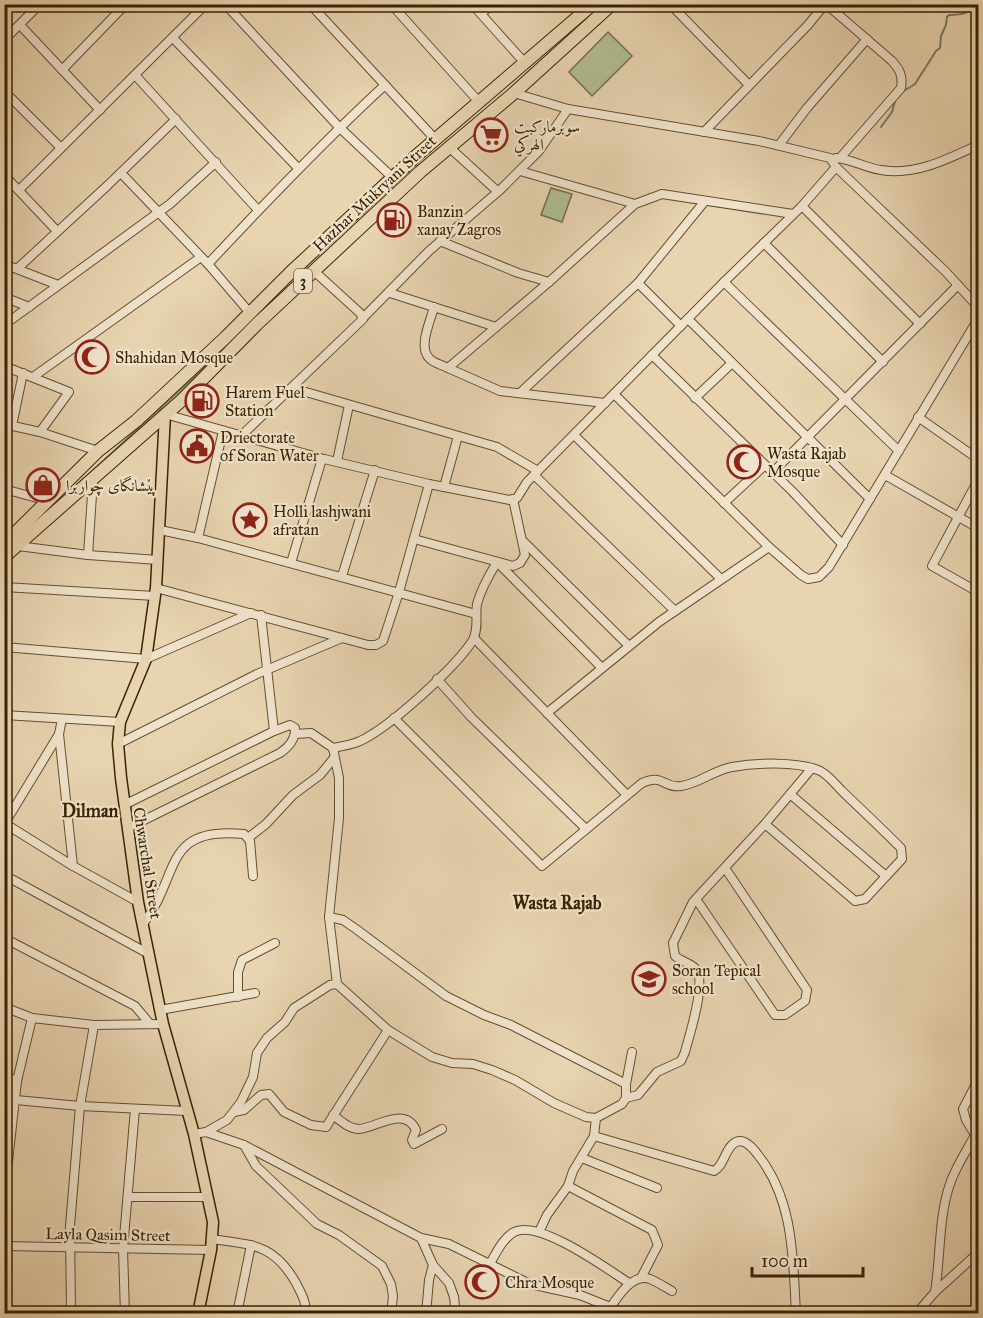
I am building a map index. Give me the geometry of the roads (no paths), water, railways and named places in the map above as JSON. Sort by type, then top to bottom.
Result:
[{"type":"highway","name":"Hazhar Mukryani Street","points":[[4,544],[98,451],[136,421],[291,272],[435,139],[593,4]]},
{"type":"highway","name":"Hazhar Mukryani Street","points":[[4,557],[93,480],[314,271],[449,147],[514,93],[606,6]]},
{"type":"highway","points":[[291,272],[303,282]]},
{"type":"main road","name":"Chwarchal Street","points":[[165,414],[156,592],[146,659],[120,722],[118,744],[124,805],[142,924],[163,1024],[194,1134],[213,1222],[212,1245],[198,1314]]},
{"type":"street","points":[[4,40],[40,4]]},
{"type":"street","points":[[62,69],[126,4]]},
{"type":"street","points":[[19,190],[206,4]]},
{"type":"street","points":[[225,4],[339,127],[393,178]]},
{"type":"street","points":[[310,4],[435,139]]},
{"type":"street","points":[[391,4],[479,102]]},
{"type":"street","points":[[472,4],[524,62]]},
{"type":"street","points":[[481,14],[492,4]]},
{"type":"street","points":[[670,4],[749,85]]},
{"type":"street","points":[[165,414],[324,459],[429,484],[510,500],[517,498],[536,473],[651,355],[802,206],[835,161],[901,88],[903,80],[900,71],[892,61],[825,4],[704,132]]},
{"type":"street","points":[[20,25],[100,110]]},
{"type":"street","points":[[173,38],[298,168]]},
{"type":"street","points":[[779,146],[807,108],[867,39]]},
{"type":"street","points":[[135,75],[258,210]]},
{"type":"street","points":[[33,377],[204,260],[385,85]]},
{"type":"street","points":[[4,91],[60,147]]},
{"type":"street","points":[[514,93],[568,109],[779,146],[880,170],[910,170],[945,160],[978,145]]},
{"type":"street","points":[[242,435],[358,325],[440,241],[520,171],[539,151],[568,109]]},
{"type":"street","points":[[18,268],[176,119]]},
{"type":"street","points":[[449,147],[496,190],[500,190]]},
{"type":"street","points":[[835,161],[978,307]]},
{"type":"street","points":[[4,325],[158,213],[216,162]]},
{"type":"street","points":[[520,171],[635,204]]},
{"type":"street","points":[[121,173],[204,260],[250,313]]},
{"type":"street","points":[[4,175],[57,231]]},
{"type":"street","points":[[448,368],[549,282],[635,204],[662,194],[793,214]]},
{"type":"street","points":[[520,393],[638,283],[705,201]]},
{"type":"street","points":[[802,206],[920,324]]},
{"type":"street","points":[[440,241],[518,273],[549,282]]},
{"type":"street","points":[[764,243],[884,362]]},
{"type":"street","points":[[4,264],[58,285]]},
{"type":"street","points":[[314,271],[363,318]]},
{"type":"street","points":[[724,282],[899,451]]},
{"type":"street","points":[[638,283],[681,326]]},
{"type":"street","points":[[773,472],[958,285]]},
{"type":"street","points":[[390,292],[496,327]]},
{"type":"street","points":[[4,297],[29,307]]},
{"type":"street","points":[[434,307],[424,344],[429,359],[500,391],[605,403]]},
{"type":"street","points":[[688,319],[870,499]]},
{"type":"street","points":[[614,394],[769,547],[801,575],[808,579],[819,577],[829,567],[843,545],[978,319]]},
{"type":"street","points":[[651,355],[773,472],[843,545]]},
{"type":"street","points":[[695,398],[732,363]]},
{"type":"street","points":[[4,366],[67,390],[69,393],[40,432]]},
{"type":"street","points":[[23,373],[8,425],[40,432],[98,451]]},
{"type":"street","points":[[292,388],[497,447],[536,473],[675,611]]},
{"type":"street","points":[[337,461],[349,405]]},
{"type":"street","points":[[918,417],[978,459]]},
{"type":"street","points":[[198,538],[223,431]]},
{"type":"street","points":[[574,435],[722,579]]},
{"type":"street","points":[[444,487],[458,436]]},
{"type":"street","points":[[291,563],[321,462],[324,459]]},
{"type":"street","points":[[724,503],[765,465]]},
{"type":"street","points":[[342,576],[375,470]]},
{"type":"street","points":[[885,475],[978,528]]},
{"type":"street","points":[[88,555],[93,480]]},
{"type":"street","points":[[978,480],[932,566],[978,592]]},
{"type":"street","points":[[4,587],[156,592],[256,614],[368,645],[376,645],[383,641],[429,484]]},
{"type":"street","points":[[4,489],[48,501]]},
{"type":"street","points":[[414,538],[513,566],[520,563],[525,555],[513,499]]},
{"type":"street","points":[[160,530],[342,576],[476,614]]},
{"type":"street","points":[[523,541],[629,646]]},
{"type":"street","points":[[18,546],[88,555],[158,560]]},
{"type":"street","points":[[547,713],[675,611],[769,547]]},
{"type":"street","points":[[295,734],[311,733],[333,748],[358,742],[383,728],[456,662],[474,638],[478,600],[497,562]]},
{"type":"street","points":[[497,562],[602,668]]},
{"type":"street","points":[[4,647],[146,659],[256,614]]},
{"type":"street","points":[[256,614],[274,731]]},
{"type":"street","points":[[118,744],[266,670],[342,637]]},
{"type":"street","points":[[474,638],[627,795]]},
{"type":"street","points":[[978,654],[976,658],[978,659]]},
{"type":"street","points":[[437,679],[471,717],[586,829]]},
{"type":"street","points":[[4,715],[120,722]]},
{"type":"street","points":[[394,718],[542,866],[642,783],[651,779],[660,780],[672,786],[682,786],[713,772],[730,767],[756,764],[801,766],[821,770],[901,848],[902,859],[865,899],[855,902],[765,824]]},
{"type":"street","points":[[62,720],[59,734],[73,866]]},
{"type":"street","points":[[124,805],[274,731],[290,725],[294,726],[295,734],[291,743],[280,753],[128,828]]},
{"type":"street","points":[[59,734],[5,823],[73,866],[138,902]]},
{"type":"street","points":[[333,748],[339,778],[338,828],[329,917],[337,984],[388,1030],[432,1057],[492,1070],[586,1117],[596,1118],[622,1104],[626,1098],[626,1084],[632,1052]]},
{"type":"street","points":[[248,838],[266,824],[293,795],[320,775],[334,758]]},
{"type":"street","points":[[626,1098],[638,1095],[657,1072],[681,1060],[685,1052],[700,987],[699,975],[695,968],[675,956],[673,943],[696,899],[765,824],[812,768]]},
{"type":"street","points":[[790,794],[886,876]]},
{"type":"street","points":[[142,924],[155,908],[170,868],[179,852],[196,837],[213,833],[244,834],[250,841],[253,876]]},
{"type":"street","points":[[696,899],[775,1015],[785,1015],[805,1001],[807,990],[725,868]]},
{"type":"street","points":[[4,875],[149,954]]},
{"type":"street","points":[[329,917],[343,920],[446,996],[484,1015],[511,1024],[626,1084]]},
{"type":"street","points":[[4,938],[135,1006],[150,1024]]},
{"type":"street","points":[[238,997],[238,972],[242,960],[275,943]]},
{"type":"street","points":[[194,1134],[206,1132],[227,1120],[234,1112],[249,1087],[260,1046],[285,1022],[294,1008],[330,985],[337,984]]},
{"type":"street","points":[[160,1010],[255,993]]},
{"type":"street","points":[[4,1007],[32,1018],[94,1025],[163,1024]]},
{"type":"street","points":[[5,1314],[5,1179],[17,1081],[32,1018]]},
{"type":"street","points":[[71,1314],[70,1226],[80,1106],[94,1025]]},
{"type":"street","points":[[234,1112],[244,1110],[264,1094],[269,1094],[284,1112],[311,1125],[326,1127],[388,1030]]},
{"type":"street","points":[[4,1076],[17,1081]]},
{"type":"street","points":[[935,1292],[941,1227],[951,1182],[977,1138],[966,1120],[963,1109],[978,1080]]},
{"type":"street","points":[[16,1100],[80,1106],[187,1111]]},
{"type":"street","points":[[125,1314],[123,1249],[135,1109]]},
{"type":"street","points":[[333,1115],[344,1124],[358,1129],[388,1119],[407,1121],[414,1124],[416,1130],[412,1140],[414,1144],[442,1129]]},
{"type":"street","points":[[539,1232],[547,1215],[568,1186],[573,1171],[594,1136],[596,1118]]},
{"type":"street","points":[[206,1132],[244,1144],[421,1238],[449,1244],[530,1284],[580,1295],[608,1310],[629,1283],[641,1278],[648,1278],[672,1291]]},
{"type":"street","points":[[594,1136],[714,1171],[721,1167],[730,1147],[736,1142],[743,1142],[751,1146],[771,1171],[785,1208],[793,1249],[796,1314]]},
{"type":"street","points":[[244,1144],[256,1166],[316,1224],[339,1235],[382,1266],[391,1284],[393,1296],[391,1314]]},
{"type":"street","points":[[582,1158],[657,1188]]},
{"type":"street","points":[[568,1186],[651,1230],[658,1245],[641,1278]]},
{"type":"street","points":[[128,1197],[208,1197]]},
{"type":"street","points":[[489,1265],[501,1245],[514,1232],[530,1229],[558,1239],[629,1283]]},
{"type":"street","points":[[421,1238],[433,1265],[449,1283],[456,1314]]},
{"type":"street","points":[[237,1314],[251,1245]]},
{"type":"street","name":"Layla Qasim Street","points":[[6,1246],[123,1249],[251,1245],[268,1250],[285,1264],[303,1296],[306,1306],[305,1314]]},
{"type":"street","points":[[916,1314],[935,1292],[978,1253]]},
{"type":"street","points":[[426,1314],[429,1280],[433,1265]]},
{"type":"waterway","points":[[902,92],[915,84],[940,48],[947,17],[966,12],[974,4]]},
{"type":"waterway","points":[[881,127],[892,112],[895,101]]},
{"type":"place","name":"سوبرماركيت الهركي","points":[[491,135]]},
{"type":"place","name":"Banzin xanay Zagros","points":[[394,220]]},
{"type":"place","name":"Shahidan Mosque","points":[[92,357]]},
{"type":"place","name":"Harem Fuel Station","points":[[202,401]]},
{"type":"place","name":"Driectorate of Soran Water","points":[[197,446]]},
{"type":"place","name":"Wasta Rajab Mosque","points":[[744,462]]},
{"type":"place","name":"پێشانگای چواربرا","points":[[43,485]]},
{"type":"place","name":"Holli lashjwani afratan","points":[[250,520]]},
{"type":"place","name":"Soran Tepical school","points":[[649,979]]},
{"type":"place","name":"Chra Mosque","points":[[482,1282]]},
{"type":"district","name":"Dilman","points":[[90,811]]},
{"type":"district","name":"Wasta Rajab","points":[[557,903]]}]
